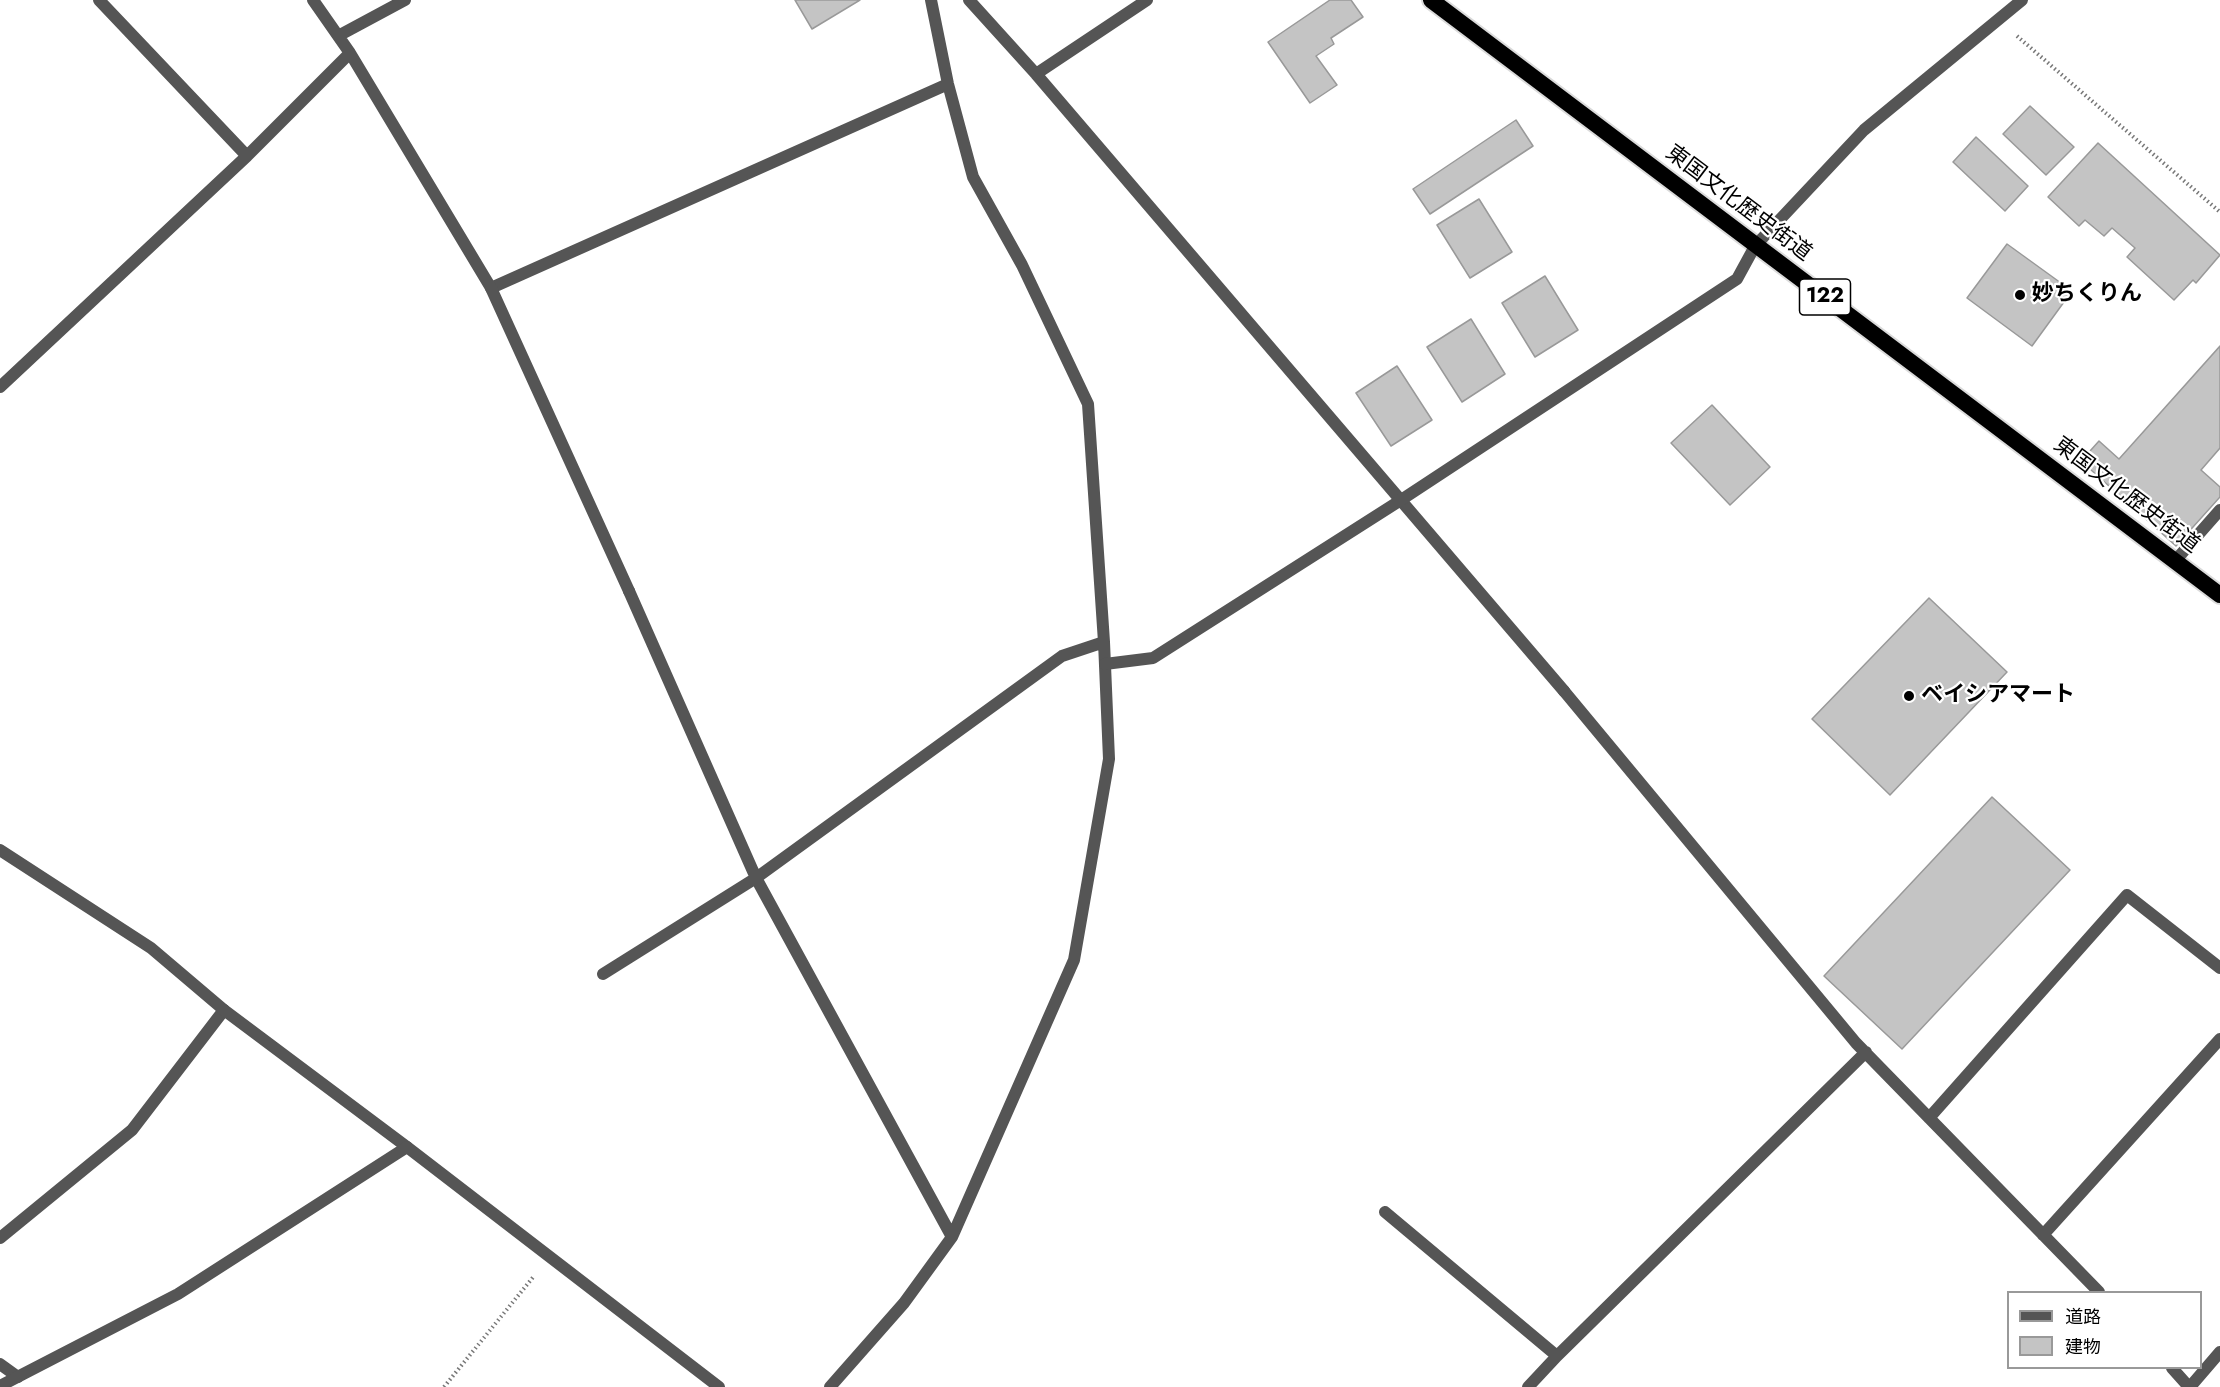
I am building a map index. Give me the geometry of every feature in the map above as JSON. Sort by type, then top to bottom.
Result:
[{"type":"highway","name":"東国文化歴史街道","points":[[1431,0],[2220,594]]},
{"type":"street","points":[[99,0],[247,156]]},
{"type":"street","points":[[313,0],[350,53],[491,288],[756,878],[952,1238]]},
{"type":"street","points":[[338,36],[405,0]]},
{"type":"street","points":[[830,1387],[904,1303],[952,1238],[1074,960],[1109,759],[1104,642],[1088,404],[1022,265],[974,177],[948,84],[931,0]]},
{"type":"street","points":[[969,0],[1036,74],[1564,691],[1866,1052],[2097,1291]]},
{"type":"street","points":[[1036,74],[1147,0]]},
{"type":"street","points":[[1105,664],[1153,658],[1401,500],[1737,279],[1755,246],[1864,130],[2022,0]]},
{"type":"street","points":[[0,387],[247,156],[350,53]]},
{"type":"street","points":[[491,288],[948,84]]},
{"type":"street","points":[[2175,561],[2220,510]]},
{"type":"street","points":[[603,974],[756,878],[1062,656],[1104,642]]},
{"type":"street","points":[[0,850],[151,948],[224,1010],[407,1147],[548,1258],[719,1387]]},
{"type":"street","points":[[1929,1118],[2127,895],[2220,968]]},
{"type":"street","points":[[0,1238],[132,1130],[224,1010]]},
{"type":"street","points":[[2043,1235],[2220,1039]]},
{"type":"street","points":[[1528,1387],[1866,1052]]},
{"type":"street","points":[[0,1386],[178,1294],[407,1147]]},
{"type":"street","points":[[1385,1212],[1557,1356]]},
{"type":"street","points":[[2173,1369],[2189,1387],[2220,1352]]},
{"type":"street","points":[[0,1364],[18,1377]]},
{"type":"path","points":[[1998,20],[2220,212]]},
{"type":"path","points":[[444,1387],[548,1258]]},
{"type":"building","points":[[795,0],[860,0],[812,29]]},
{"type":"building","points":[[1330,0],[1351,0],[1363,17],[1331,38],[1334,44],[1316,56],[1337,85],[1310,103],[1268,42]]},
{"type":"building","points":[[2030,106],[2074,147],[2046,175],[2003,134]]},
{"type":"building","points":[[1516,120],[1533,146],[1430,214],[1413,189]]},
{"type":"building","points":[[1976,137],[2028,186],[2005,211],[1953,162]]},
{"type":"building","points":[[2098,143],[2220,255],[2196,283],[2193,280],[2174,300],[2127,257],[2135,248],[2112,228],[2104,236],[2085,220],[2079,226],[2048,197]]},
{"type":"building","points":[[1479,199],[1512,252],[1470,278],[1437,225]]},
{"type":"building","name":"妙ちくりん","points":[[2007,244],[2072,291],[2032,346],[1967,298]]},
{"type":"building","points":[[1545,276],[1578,330],[1535,357],[1502,303]]},
{"type":"building","points":[[1471,319],[1505,374],[1462,402],[1427,347]]},
{"type":"building","points":[[2220,346],[2220,448],[2201,470],[2220,487],[2220,497],[2176,546],[2081,461],[2099,441],[2119,459]]},
{"type":"building","points":[[1397,366],[1432,420],[1391,446],[1356,393]]},
{"type":"building","points":[[1712,405],[1770,467],[1730,505],[1671,443]]},
{"type":"building","name":"ベイシアマート","points":[[1929,598],[2007,672],[1890,795],[1812,719]]},
{"type":"building","points":[[1992,797],[2070,870],[1902,1049],[1824,976]]},
{"type":"place","name":"妙ちくりん","points":[[2020,295]]},
{"type":"place","name":"ベイシアマート","points":[[1909,696]]}]
